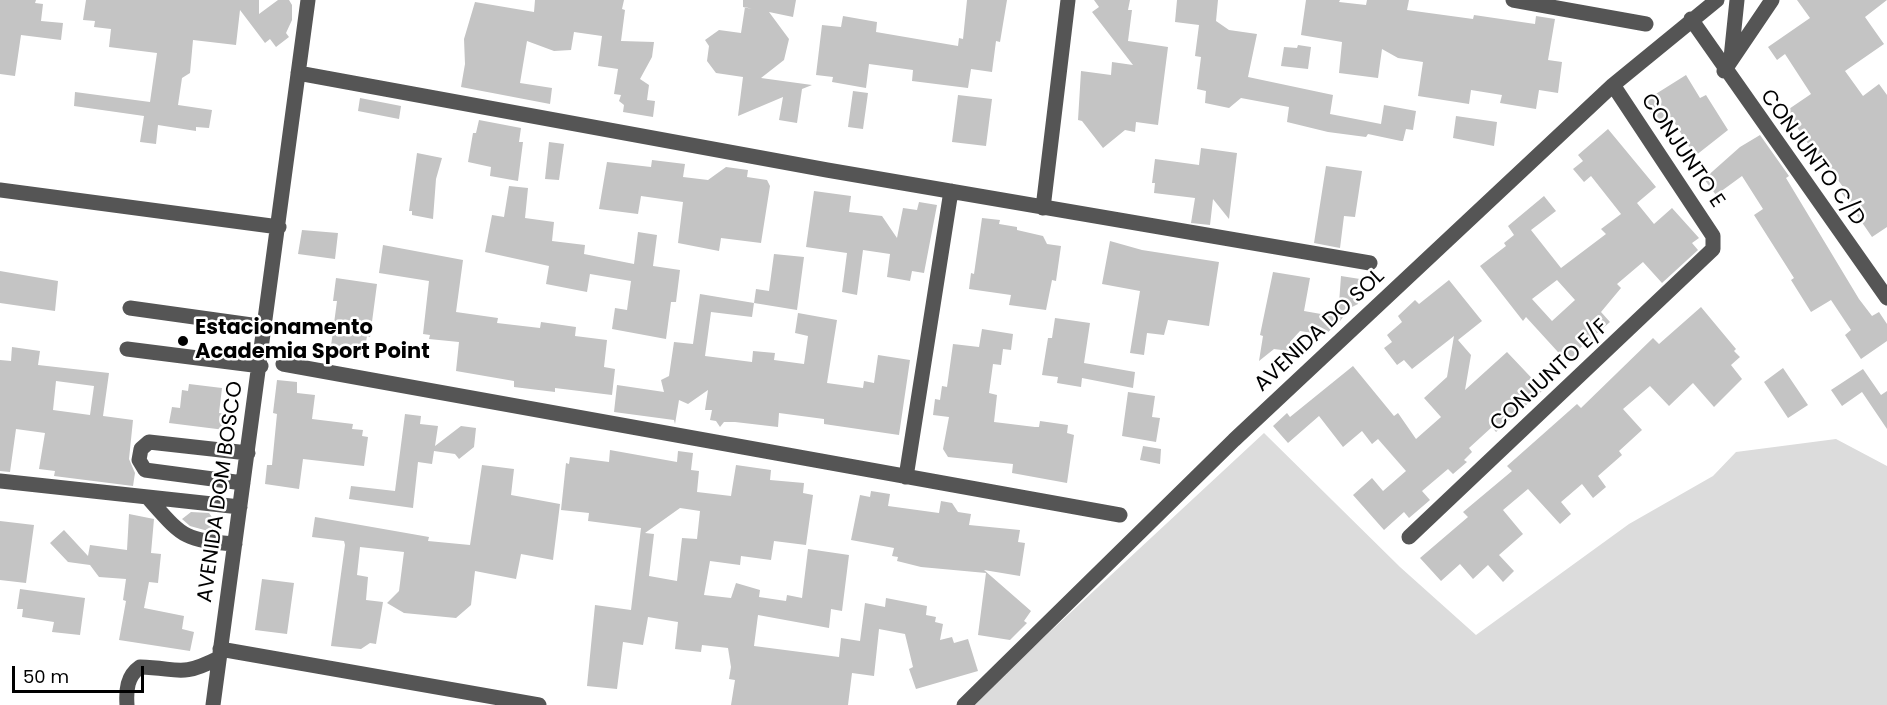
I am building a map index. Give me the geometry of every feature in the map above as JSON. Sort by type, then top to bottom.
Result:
[{"type":"street","name":"AVENIDA DOM BOSCO","points":[[213,705],[261,366],[308,0]]},
{"type":"street","points":[[1043,207],[1068,0]]},
{"type":"street","points":[[1513,0],[1646,24]]},
{"type":"street","name":"AVENIDA DO SOL","points":[[964,705],[1234,440],[1613,85],[1717,0]]},
{"type":"street","points":[[1728,64],[1737,0]]},
{"type":"street","points":[[1728,64],[1770,1]]},
{"type":"street","name":"CONJUNTO C/D","points":[[1691,19],[1728,64],[1887,298]]},
{"type":"street","points":[[298,74],[951,191],[1370,263]]},
{"type":"street","name":"CONJUNTO E","points":[[1613,85],[1713,236],[1714,241]]},
{"type":"street","points":[[0,190],[279,227]]},
{"type":"street","points":[[906,477],[951,191]]},
{"type":"street","name":"CONJUNTO E/F","points":[[1409,537],[1710,254],[1714,241]]},
{"type":"street","points":[[130,308],[266,327]]},
{"type":"street","points":[[127,349],[261,366]]},
{"type":"street","points":[[283,364],[1120,515]]},
{"type":"street","points":[[243,483],[145,470],[139,460],[141,449],[149,442],[248,453]]},
{"type":"street","points":[[0,481],[149,499],[240,507]]},
{"type":"street","points":[[149,499],[187,537],[205,542],[235,543]]},
{"type":"street","points":[[127,705],[126,691],[130,678],[140,667],[181,672],[192,671],[220,654],[538,705]]},
{"type":"shaded area","points":[[1264,433],[1400,567],[1476,635],[1629,524],[1713,476],[1736,452],[1836,439],[1887,466],[1887,705],[971,705]]},
{"type":"building","points":[[0,0],[36,0],[35,3],[43,4],[41,21],[63,23],[61,40],[21,35],[15,76],[0,74]]},
{"type":"building","points":[[86,0],[259,0],[259,14],[278,0],[289,0],[292,5],[292,20],[286,33],[289,37],[276,47],[270,39],[265,43],[240,10],[236,45],[193,40],[190,73],[182,78],[178,105],[212,110],[209,128],[196,127],[196,131],[158,125],[156,144],[140,142],[144,116],[74,106],[75,92],[150,102],[157,53],[109,47],[111,29],[94,27],[95,21],[83,20]]},
{"type":"building","points":[[535,0],[624,0],[621,41],[654,42],[652,57],[640,79],[649,85],[647,100],[655,101],[653,117],[623,112],[624,105],[619,101],[621,95],[614,94],[618,69],[598,66],[602,36],[574,32],[571,50],[554,51],[527,41],[520,83],[552,88],[550,104],[461,87],[465,64],[464,39],[475,2],[534,12]]},
{"type":"building","points":[[743,0],[796,0],[793,17],[769,12],[789,39],[784,60],[761,78],[812,85],[802,89],[797,123],[779,120],[783,97],[738,116],[743,77],[716,73],[707,61],[709,46],[705,40],[719,30],[741,33],[745,7],[743,7]]},
{"type":"building","points":[[967,0],[1007,0],[1000,42],[996,41],[992,72],[971,69],[968,88],[912,81],[913,70],[869,64],[866,88],[832,82],[833,77],[816,75],[822,25],[841,27],[843,16],[877,22],[876,32],[958,46],[959,38],[963,39]]},
{"type":"building","points":[[1094,0],[1130,0],[1128,10],[1132,10],[1128,41],[1168,47],[1158,125],[1136,122],[1135,132],[1125,130],[1103,148],[1082,121],[1078,120],[1081,71],[1111,75],[1112,62],[1133,65],[1092,12],[1099,7]]},
{"type":"building","points":[[1177,0],[1218,0],[1216,21],[1229,30],[1257,34],[1248,77],[1333,95],[1330,114],[1381,124],[1384,105],[1416,111],[1413,130],[1406,129],[1403,141],[1368,134],[1366,137],[1328,132],[1287,122],[1289,107],[1241,98],[1229,108],[1205,103],[1206,91],[1197,89],[1201,57],[1195,56],[1199,25],[1175,22]]},
{"type":"building","points":[[1306,0],[1340,0],[1339,2],[1366,5],[1367,0],[1409,0],[1407,10],[1473,19],[1474,15],[1535,24],[1536,16],[1555,19],[1548,60],[1562,62],[1558,93],[1539,90],[1536,109],[1500,103],[1502,95],[1471,90],[1469,104],[1418,96],[1423,62],[1398,58],[1382,49],[1378,78],[1339,73],[1342,42],[1301,35]]},
{"type":"building","points":[[1797,0],[1887,0],[1865,17],[1884,44],[1845,71],[1863,96],[1879,84],[1887,95],[1887,227],[1872,237],[1839,189],[1843,187],[1824,161],[1821,163],[1786,111],[1811,94],[1785,54],[1777,60],[1768,47],[1810,18]]},
{"type":"building","points":[[1298,45],[1311,47],[1308,69],[1281,66],[1284,47],[1297,48]]},
{"type":"building","points":[[1686,75],[1700,98],[1706,95],[1728,130],[1695,156],[1671,117],[1659,124],[1643,102]]},
{"type":"building","points":[[853,91],[868,93],[863,129],[848,127]]},
{"type":"building","points":[[958,95],[992,99],[986,146],[952,142]]},
{"type":"building","points":[[360,98],[401,106],[399,119],[358,111]]},
{"type":"building","points":[[1456,116],[1497,122],[1494,146],[1453,138]]},
{"type":"building","points":[[479,120],[521,128],[519,142],[523,142],[518,181],[490,176],[491,167],[468,162],[473,133],[476,133]]},
{"type":"building","points":[[1608,129],[1656,187],[1637,203],[1654,224],[1672,208],[1699,238],[1692,243],[1698,250],[1662,283],[1643,262],[1617,284],[1621,288],[1601,312],[1610,322],[1579,349],[1581,351],[1568,363],[1526,317],[1523,321],[1480,266],[1506,246],[1504,243],[1514,235],[1508,226],[1544,196],[1556,211],[1531,230],[1561,268],[1606,234],[1601,229],[1621,214],[1591,176],[1584,182],[1573,169],[1583,161],[1578,155]],"holes":[[[1557,280],[1575,300],[1552,321],[1532,299]]]},
{"type":"building","points":[[1760,135],[1789,176],[1786,178],[1859,299],[1872,316],[1879,312],[1887,324],[1887,341],[1861,359],[1845,335],[1851,330],[1831,300],[1811,312],[1791,280],[1794,278],[1754,215],[1763,209],[1742,176],[1716,195],[1704,179],[1740,147]]},
{"type":"building","points":[[549,142],[564,144],[559,180],[545,179]]},
{"type":"building","points":[[1201,148],[1237,153],[1229,219],[1213,199],[1210,225],[1191,223],[1195,198],[1154,193],[1155,183],[1152,183],[1155,159],[1199,165]]},
{"type":"building","points":[[417,153],[442,158],[436,179],[433,219],[412,215],[412,211],[409,211]]},
{"type":"building","points":[[652,160],[685,164],[683,177],[708,180],[726,167],[748,170],[747,177],[767,180],[770,186],[761,243],[721,238],[719,251],[678,243],[683,202],[641,196],[638,214],[599,209],[607,162],[651,167]]},
{"type":"building","points":[[1326,166],[1362,171],[1355,217],[1344,216],[1340,248],[1314,243]]},
{"type":"building","points":[[509,186],[528,188],[525,218],[554,222],[552,241],[585,245],[584,254],[634,264],[638,232],[657,235],[653,266],[680,270],[676,302],[671,302],[666,339],[612,329],[615,308],[627,310],[631,281],[590,274],[587,292],[546,284],[549,266],[485,252],[492,215],[504,217]]},
{"type":"building","points":[[814,191],[851,196],[849,212],[882,216],[897,238],[903,208],[917,210],[919,202],[937,205],[924,273],[912,271],[910,281],[887,277],[890,254],[863,250],[857,295],[842,292],[847,253],[806,247]]},
{"type":"building","points":[[982,218],[1000,220],[999,224],[1017,227],[1017,230],[1043,236],[1047,244],[1061,246],[1056,281],[1052,280],[1046,310],[1009,305],[1011,295],[969,289],[971,273],[974,274]]},
{"type":"building","points":[[302,230],[338,233],[335,259],[298,254]]},
{"type":"building","points":[[1110,241],[1142,250],[1219,262],[1209,326],[1168,320],[1164,335],[1147,333],[1144,355],[1130,353],[1140,291],[1102,284]]},
{"type":"building","points":[[383,245],[463,260],[456,312],[498,318],[497,323],[540,328],[541,322],[576,327],[575,336],[607,340],[604,367],[615,369],[612,395],[555,388],[555,392],[514,387],[514,381],[456,371],[459,342],[429,339],[430,335],[423,334],[429,281],[379,273]]},
{"type":"building","points":[[774,254],[804,257],[797,310],[754,303],[756,289],[769,291]]},
{"type":"building","points":[[0,271],[58,281],[55,311],[0,303]]},
{"type":"building","points":[[1273,272],[1310,278],[1304,311],[1338,317],[1341,276],[1360,279],[1358,304],[1350,308],[1337,325],[1338,323],[1325,335],[1300,331],[1290,342],[1289,351],[1274,349],[1259,361],[1263,336],[1260,335]]},
{"type":"building","points":[[336,278],[377,284],[370,337],[367,336],[364,355],[339,354],[339,347],[331,346],[337,301],[333,301]]},
{"type":"building","points":[[1449,280],[1482,321],[1458,340],[1471,355],[1465,390],[1507,352],[1543,390],[1496,432],[1492,427],[1469,448],[1472,452],[1464,460],[1467,462],[1453,474],[1448,469],[1422,491],[1430,500],[1409,518],[1404,512],[1384,530],[1353,495],[1372,478],[1383,491],[1406,471],[1378,439],[1372,444],[1362,431],[1343,447],[1319,416],[1288,443],[1273,426],[1287,413],[1290,417],[1353,366],[1394,416],[1398,413],[1416,439],[1441,417],[1424,398],[1447,377],[1454,336],[1412,369],[1404,360],[1397,365],[1384,348],[1392,342],[1387,335],[1402,322],[1398,316],[1415,300],[1419,304]]},
{"type":"building","points":[[700,294],[754,303],[752,317],[711,312],[705,356],[752,362],[753,351],[775,353],[774,360],[804,364],[808,336],[795,333],[798,313],[837,320],[827,383],[863,388],[864,381],[874,383],[878,355],[910,360],[899,435],[824,424],[824,419],[779,413],[778,427],[724,422],[720,427],[716,421],[710,420],[712,410],[705,410],[708,390],[688,404],[679,400],[675,424],[674,420],[614,412],[617,385],[664,392],[661,380],[669,376],[674,342],[693,344]]},
{"type":"building","points":[[1701,307],[1736,349],[1734,351],[1740,357],[1731,365],[1742,379],[1714,407],[1693,383],[1669,406],[1650,386],[1623,409],[1642,430],[1619,451],[1622,455],[1598,476],[1606,487],[1593,498],[1582,484],[1561,502],[1571,514],[1560,524],[1528,489],[1503,510],[1523,534],[1499,555],[1514,571],[1503,582],[1488,565],[1473,579],[1460,564],[1441,581],[1420,558],[1468,517],[1463,512],[1512,471],[1507,466],[1577,404],[1581,408],[1653,338],[1659,344]]},
{"type":"building","points":[[1055,318],[1090,323],[1084,363],[1135,372],[1133,388],[1082,378],[1081,387],[1057,383],[1058,377],[1042,375],[1048,338],[1052,338]]},
{"type":"building","points":[[982,329],[1013,334],[1011,350],[1003,349],[1001,365],[993,364],[989,393],[997,395],[994,422],[1035,427],[1039,427],[1040,421],[1068,425],[1067,433],[1074,435],[1067,483],[1012,473],[1013,464],[948,457],[943,449],[949,417],[933,415],[935,399],[940,400],[942,386],[947,387],[953,344],[979,347]]},
{"type":"building","points":[[12,347],[40,351],[38,365],[109,373],[103,416],[133,420],[129,459],[135,473],[133,486],[54,476],[55,471],[39,469],[45,433],[16,429],[10,472],[0,471],[0,360],[11,361]],"holes":[[[56,381],[94,386],[90,415],[53,410]]]},
{"type":"building","points":[[1783,368],[1808,405],[1788,418],[1764,382]]},
{"type":"building","points":[[1863,369],[1881,395],[1887,391],[1887,429],[1862,392],[1842,406],[1831,390]]},
{"type":"building","points":[[277,380],[297,382],[297,393],[315,395],[312,419],[353,424],[352,429],[363,430],[362,436],[368,437],[364,466],[303,459],[299,489],[265,484],[267,465],[272,465],[277,414],[273,413]]},
{"type":"building","points":[[189,384],[222,388],[219,413],[227,414],[225,430],[169,423],[172,407],[180,408],[182,390],[188,391]]},
{"type":"building","points":[[1128,392],[1155,396],[1152,417],[1160,418],[1156,442],[1122,436]]},
{"type":"building","points":[[405,414],[421,416],[420,424],[438,426],[435,446],[461,426],[476,428],[474,447],[459,459],[455,454],[434,451],[432,464],[418,462],[413,508],[349,499],[351,486],[395,491]]},
{"type":"building","points":[[1143,446],[1161,449],[1160,464],[1140,460]]},
{"type":"building","points":[[610,450],[677,462],[678,451],[693,453],[691,470],[699,471],[697,492],[731,496],[736,465],[771,470],[770,480],[804,483],[803,493],[813,495],[806,545],[774,541],[771,560],[741,556],[740,565],[710,561],[704,595],[731,598],[736,583],[760,590],[759,597],[786,601],[787,595],[802,598],[808,549],[849,555],[842,611],[831,609],[829,628],[758,615],[754,646],[839,657],[841,638],[860,641],[865,603],[885,607],[886,598],[927,606],[926,615],[936,617],[935,622],[943,624],[940,640],[952,637],[954,643],[968,639],[978,671],[916,689],[909,669],[913,667],[905,634],[879,629],[874,676],[852,673],[848,705],[731,705],[735,680],[729,679],[731,667],[728,648],[702,645],[701,652],[675,649],[678,622],[648,617],[643,645],[623,642],[617,689],[587,686],[595,605],[631,610],[641,528],[588,521],[589,513],[561,510],[566,463],[569,464],[570,457],[609,462]],"holes":[[[680,508],[700,511],[697,539],[682,538],[677,581],[649,576],[654,534],[645,533]]]},
{"type":"building","points":[[482,465],[514,469],[511,495],[560,504],[553,560],[521,554],[516,579],[475,571],[471,605],[456,618],[404,613],[387,603],[399,591],[404,552],[360,547],[357,575],[368,577],[366,600],[383,602],[376,644],[370,643],[361,649],[331,646],[345,545],[344,541],[312,537],[315,517],[429,537],[428,541],[470,545]]},
{"type":"building","points":[[871,491],[890,494],[888,506],[939,513],[941,501],[952,503],[958,512],[971,514],[969,525],[1020,530],[1018,542],[1025,543],[1020,576],[984,570],[1031,611],[1024,621],[1027,623],[1010,640],[978,635],[986,573],[921,567],[897,561],[898,557],[892,556],[894,548],[851,540],[860,495],[870,497]]},
{"type":"building","points":[[191,512],[209,513],[217,524],[208,531],[190,526],[182,519]]},
{"type":"building","points":[[129,514],[154,519],[151,553],[161,554],[158,583],[149,582],[144,608],[184,616],[182,629],[194,632],[190,651],[119,640],[126,601],[123,600],[126,579],[99,577],[90,565],[68,562],[50,543],[64,530],[88,556],[90,545],[127,550]]},
{"type":"building","points":[[0,521],[34,525],[26,583],[0,580]]},
{"type":"building","points":[[262,579],[294,583],[287,634],[255,630]]},
{"type":"building","points":[[20,589],[85,598],[80,635],[52,632],[54,622],[22,617],[23,609],[17,609]]},
{"type":"place","name":"Estacionamento Academia Sport Point","points":[[183,341]]}]
